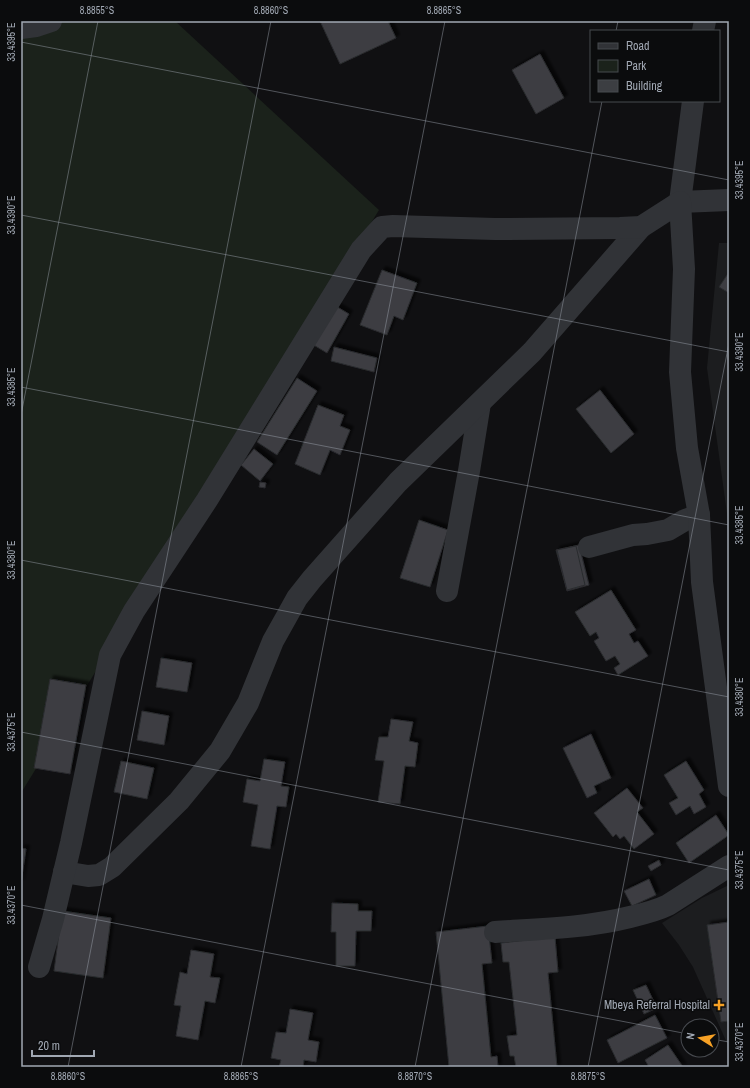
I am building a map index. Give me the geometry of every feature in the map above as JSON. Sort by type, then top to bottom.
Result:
[{"type":"street","points":[[21,28],[36,26],[51,21]]},
{"type":"street","points":[[693,102],[680,202],[684,269],[680,372],[687,448],[698,515],[702,582],[729,786]]},
{"type":"street","points":[[64,872],[88,876],[99,875],[112,867],[179,800],[220,751],[234,728],[248,703],[274,640],[297,598],[312,579],[398,482],[532,352],[641,227],[680,202],[729,200]]},
{"type":"street","points":[[39,967],[71,844],[110,655],[134,611],[207,500],[361,250],[382,227],[393,226],[495,229],[641,227]]},
{"type":"street","points":[[447,591],[480,403]]},
{"type":"street","points":[[589,547],[633,535],[668,530],[698,515]]},
{"type":"street","points":[[495,932],[581,926],[616,920],[658,910],[729,866]]},
{"type":"shaded area","points":[[719,243],[729,243],[729,528],[707,368]]},
{"type":"shaded area","name":"Mbeya Referral Hospital","points":[[729,885],[729,1067],[727,1043],[720,1027],[720,1018],[716,1018],[693,967],[679,945],[662,923],[702,898]]},
{"type":"green space","points":[[21,21],[175,21],[379,210],[21,793]]},
{"type":"building","points":[[320,21],[388,21],[396,38],[340,64]]},
{"type":"building","points":[[540,54],[564,98],[536,114],[512,70]]},
{"type":"building","points":[[382,270],[417,283],[403,320],[394,316],[387,335],[360,325]]},
{"type":"building","points":[[729,272],[729,293],[719,287]]},
{"type":"building","points":[[334,305],[349,314],[327,353],[312,344]]},
{"type":"building","points":[[334,347],[377,358],[374,372],[331,361]]},
{"type":"building","points":[[297,378],[317,391],[277,455],[257,442]]},
{"type":"building","points":[[600,390],[634,434],[611,453],[576,409]]},
{"type":"building","points":[[318,405],[344,415],[340,426],[350,430],[340,455],[330,450],[320,475],[295,464]]},
{"type":"building","points":[[254,449],[273,464],[260,481],[241,465]]},
{"type":"building","points":[[260,482],[266,483],[265,488],[259,487]]},
{"type":"building","points":[[419,520],[448,530],[430,587],[400,578]]},
{"type":"building","points":[[579,545],[589,585],[567,591],[556,550]]},
{"type":"building","points":[[576,546],[585,585],[567,590],[557,550]]},
{"type":"building","points":[[611,590],[636,630],[629,634],[634,643],[638,641],[648,656],[618,675],[614,668],[620,664],[615,656],[606,661],[594,641],[599,638],[596,632],[590,636],[575,612]]},
{"type":"building","points":[[161,658],[192,663],[187,692],[156,687]]},
{"type":"building","points":[[50,679],[86,685],[70,774],[34,768]]},
{"type":"building","points":[[142,711],[169,716],[164,745],[137,740]]},
{"type":"building","points":[[391,719],[413,722],[409,741],[418,743],[415,767],[405,766],[400,804],[378,802],[384,761],[375,760],[379,737],[388,737]]},
{"type":"building","points":[[591,734],[611,778],[594,786],[597,793],[587,798],[563,748]]},
{"type":"building","points":[[264,759],[285,762],[281,786],[289,787],[286,807],[277,806],[270,849],[251,846],[258,805],[243,802],[247,779],[260,781]]},
{"type":"building","points":[[121,761],[154,768],[147,799],[114,792]]},
{"type":"building","points":[[686,761],[704,790],[699,794],[706,807],[694,814],[690,806],[676,815],[669,803],[678,798],[664,775]]},
{"type":"building","points":[[627,788],[643,808],[637,812],[654,834],[634,849],[624,836],[620,839],[616,834],[613,837],[594,813]]},
{"type":"building","points":[[716,815],[729,835],[689,863],[676,843]]},
{"type":"building","points":[[21,848],[26,849],[21,883]]},
{"type":"building","points":[[659,860],[661,865],[651,871],[648,866]]},
{"type":"building","points":[[649,879],[656,895],[632,906],[624,891]]},
{"type":"building","points":[[332,903],[358,904],[358,911],[372,911],[371,931],[356,931],[355,966],[336,966],[336,932],[331,932]]},
{"type":"building","points":[[62,911],[111,918],[103,978],[54,971]]},
{"type":"building","points":[[729,922],[729,1021],[721,1022],[707,925]]},
{"type":"building","points":[[488,926],[492,963],[482,964],[491,1057],[497,1056],[498,1067],[449,1067],[436,932]]},
{"type":"building","points":[[555,937],[558,972],[548,973],[557,1067],[516,1067],[514,1056],[510,1056],[507,1036],[517,1035],[509,962],[503,962],[501,943]]},
{"type":"building","points":[[191,950],[214,954],[210,977],[220,978],[215,1003],[205,1001],[198,1040],[176,1036],[181,1006],[174,1005],[180,972],[187,974]]},
{"type":"building","points":[[646,985],[657,1008],[644,1014],[633,990]]},
{"type":"building","points":[[290,1009],[313,1013],[308,1040],[319,1042],[316,1062],[304,1060],[303,1067],[279,1067],[281,1060],[271,1058],[276,1032],[286,1033]]},
{"type":"building","points":[[655,1015],[667,1038],[618,1063],[607,1040]]},
{"type":"building","points":[[668,1045],[683,1067],[649,1067],[645,1060]]},
{"type":"place","name":"Mbeya Referral Hospital","points":[[719,1005]]}]
